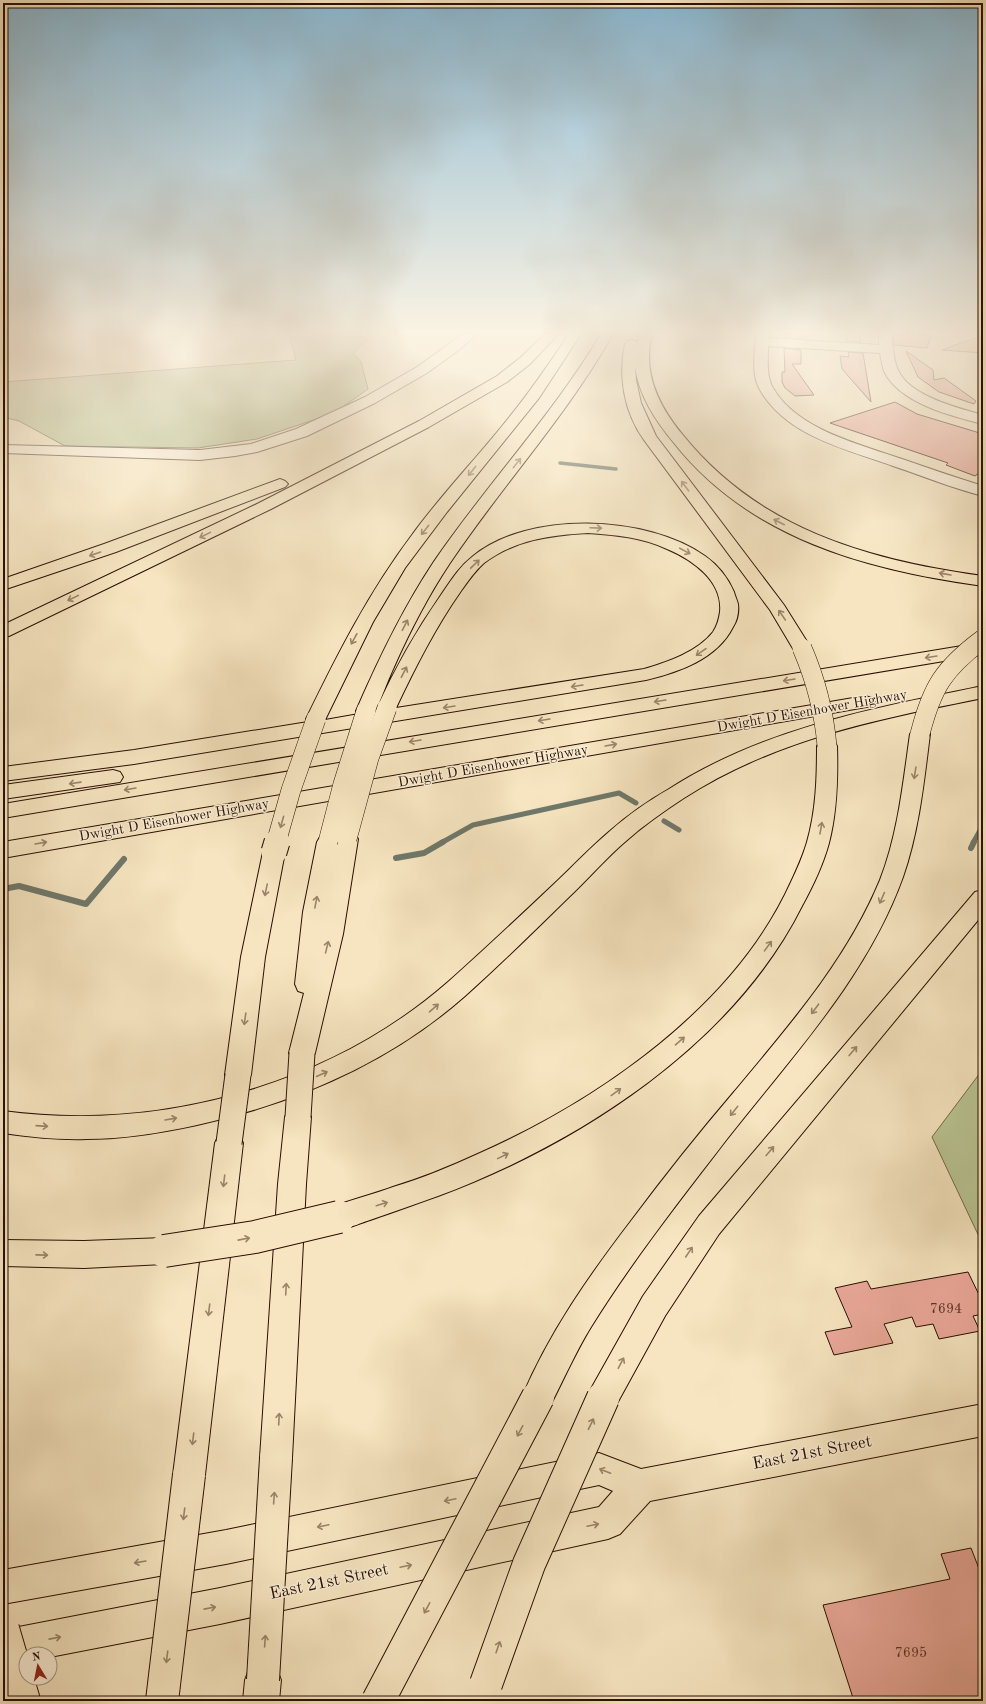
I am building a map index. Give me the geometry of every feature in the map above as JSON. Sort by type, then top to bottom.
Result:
[{"type":"main road","points":[[3,632],[265,506],[442,414]]},
{"type":"main road","points":[[162,1701],[229,1142],[254,957],[274,852],[292,786],[316,719],[352,643],[397,566],[449,499],[519,414]]},
{"type":"main road","points":[[338,841],[343,784],[366,711],[387,661],[415,606],[454,544],[555,414]]},
{"type":"main road","points":[[3,1253],[63,1255],[127,1254],[252,1237],[344,1215],[382,1204],[450,1180],[489,1163],[558,1128],[596,1106],[632,1081],[681,1041],[710,1014],[747,975],[776,934],[798,894],[818,843],[828,772],[824,714],[821,700],[802,648],[778,609],[662,456],[642,425],[637,414]]},
{"type":"main road","points":[[660,414],[688,452],[704,469],[742,501],[776,521],[835,547],[899,565],[983,581]]},
{"type":"main road","points":[[3,585],[117,546],[288,480],[364,454]]},
{"type":"main road","points":[[3,600],[90,568],[257,501],[306,484]]},
{"type":"main road","points":[[3,774],[148,755],[616,679],[666,669],[689,660],[701,652],[719,636],[728,620],[730,611],[728,596],[720,581],[699,559],[671,544],[649,536],[617,530],[583,528],[546,531],[525,536],[496,548],[478,560],[470,568],[426,632],[387,708],[369,758],[338,841],[315,912],[302,1053],[292,1192],[262,1691]]},
{"type":"main road","points":[[378,1701],[580,1317],[604,1281],[677,1184],[815,1010],[865,935],[888,886],[897,858],[914,779],[920,734],[927,706],[945,672],[964,653],[983,639]]},
{"type":"main road","points":[[3,811],[983,648]]},
{"type":"main road","name":"Dwight D Eisenhower Highway","points":[[3,850],[983,682]]},
{"type":"main road","points":[[3,1122],[70,1128],[106,1127],[166,1120],[249,1102],[289,1088],[359,1058],[426,1015],[620,835],[698,780],[752,753],[835,723],[983,692]]},
{"type":"main road","points":[[3,792],[141,774],[279,764]]},
{"type":"main road","points":[[483,1693],[529,1564],[576,1456],[603,1398],[650,1313],[709,1224],[983,898]]},
{"type":"main road","name":"East 21st Street","points":[[3,1648],[220,1606],[608,1522],[641,1486],[983,1420]]},
{"type":"main road","points":[[3,1587],[226,1547],[599,1469],[641,1486]]},
{"type":"main road","points":[[3,1630],[24,1701]]},
{"type":"street","points":[[3,448],[200,455],[227,454],[265,446],[327,422],[344,414]]},
{"type":"street","points":[[789,414],[819,432],[846,444],[983,491]]},
{"type":"street","points":[[964,414],[983,420]]},
{"type":"green space","points":[[3,414],[332,414],[257,439],[198,448],[65,446],[19,421],[3,417]]},
{"type":"green space","points":[[983,1069],[983,1245],[932,1137]]},
{"type":"building","points":[[859,414],[916,414],[983,434],[983,470],[975,476],[946,465],[948,463],[830,423]]},
{"type":"building","points":[[968,1272],[983,1303],[983,1314],[973,1316],[980,1331],[939,1339],[933,1324],[916,1327],[912,1317],[884,1324],[893,1343],[834,1355],[825,1332],[852,1327],[835,1288],[867,1281],[871,1289]]},
{"type":"building","points":[[971,1548],[983,1579],[983,1701],[854,1701],[823,1605],[950,1579],[941,1554]]},
{"type":"waterway","points":[[560,463],[616,469]]},
{"type":"waterway","points":[[441,843],[473,825],[619,793],[636,803]]},
{"type":"waterway","points":[[664,821],[679,830]]},
{"type":"waterway","points":[[973,843],[983,825]]},
{"type":"waterway","points":[[396,858],[424,853],[443,842]]},
{"type":"waterway","points":[[971,848],[974,842]]},
{"type":"waterway","points":[[3,889],[19,886],[86,904],[124,859]]}]
